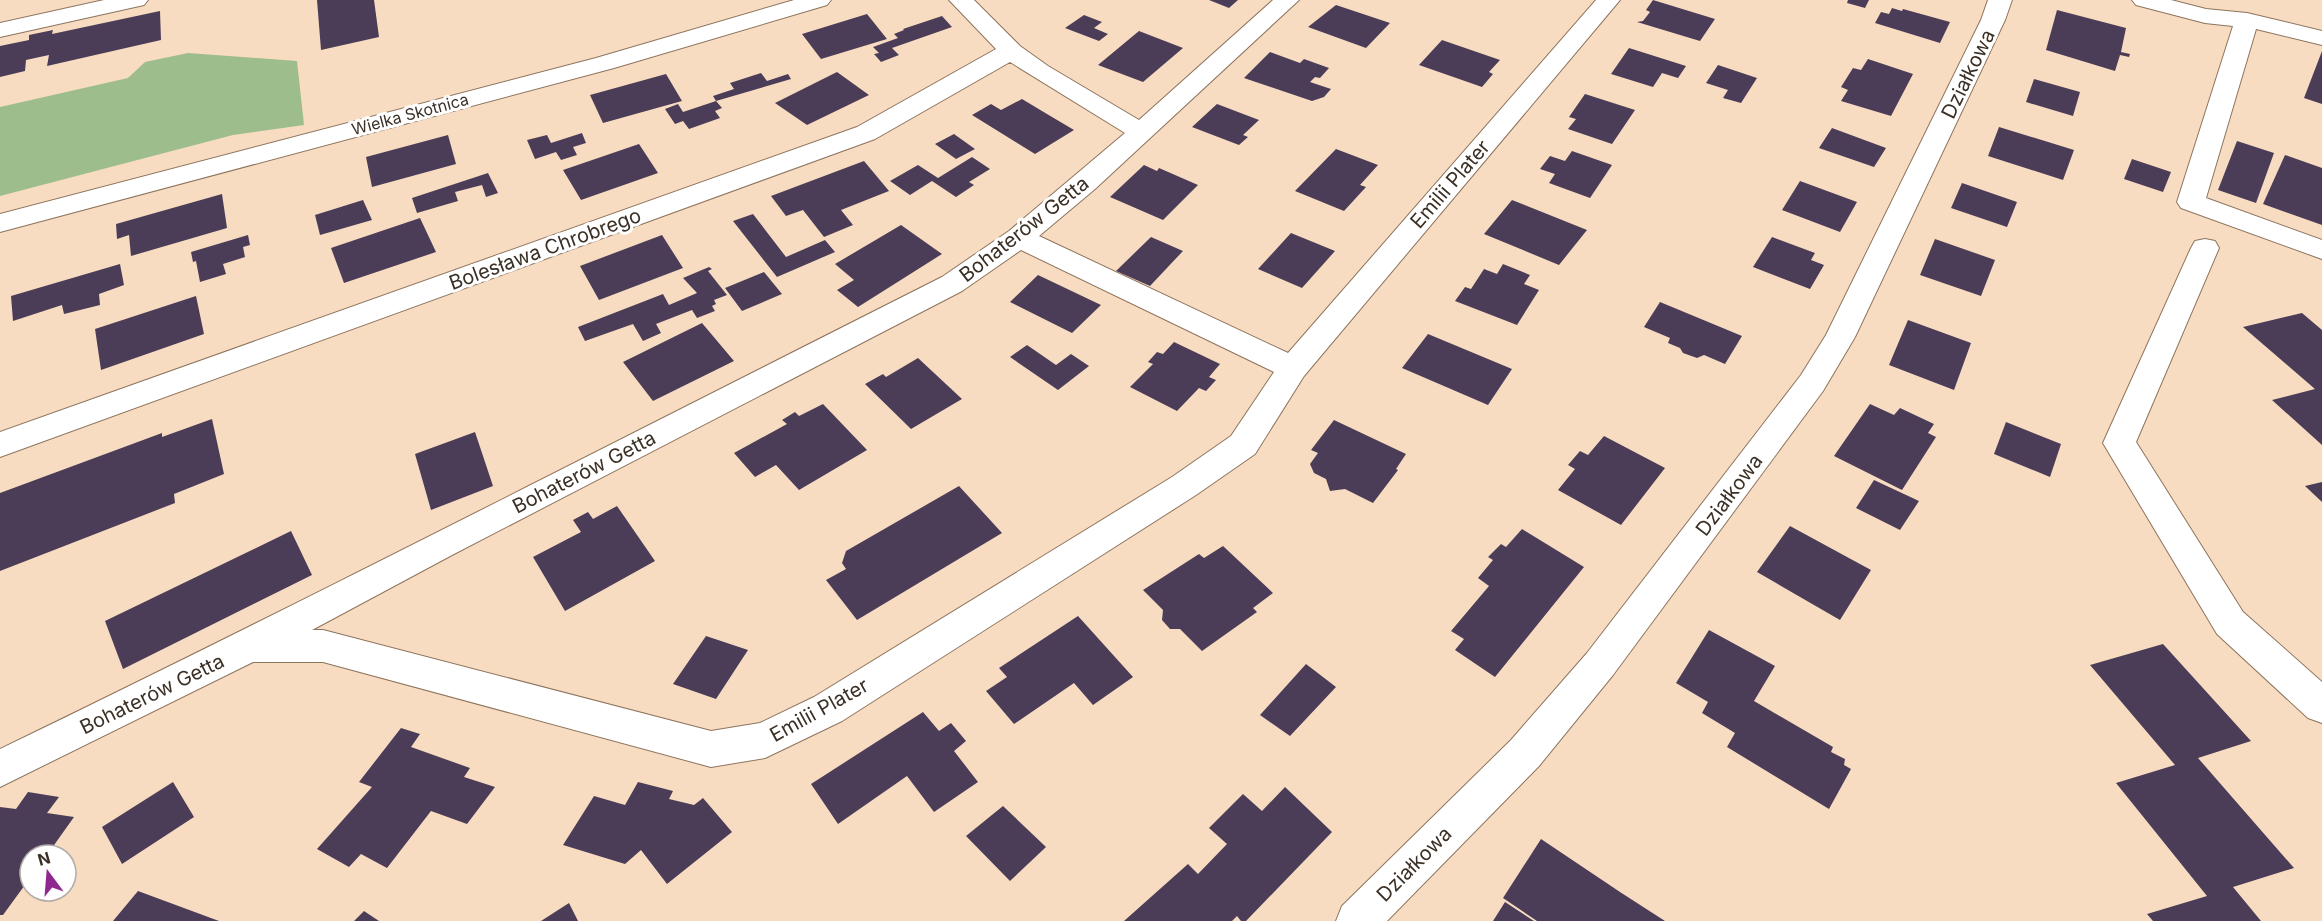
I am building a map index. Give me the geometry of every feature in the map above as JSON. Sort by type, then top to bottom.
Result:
[{"type":"street","points":[[0,30],[136,0]]},
{"type":"street","name":"Wielka Skotnica","points":[[0,223],[604,63],[819,0]]},
{"type":"street","points":[[961,0],[1011,51],[1039,71],[1141,132]]},
{"type":"street","name":"Bohaterów Getta","points":[[0,769],[249,646],[440,545],[952,284],[1019,238],[1287,0]]},
{"type":"street","name":"Emilii Plater","points":[[249,646],[323,646],[711,749],[765,740],[828,709],[1184,486],[1243,445],[1293,368],[1608,0]]},
{"type":"street","name":"Działkowa","points":[[1357,921],[1525,753],[1600,664],[1812,383],[1840,337],[1983,41],[2000,0]]},
{"type":"street","points":[[2144,0],[2205,16],[2264,15],[2322,38]]},
{"type":"street","points":[[2264,15],[2191,201],[2322,250]]},
{"type":"street","name":"Bolesława Chrobrego","points":[[0,445],[840,143],[895,118],[1011,51]]},
{"type":"street","points":[[1019,238],[1293,368]]},
{"type":"street","points":[[2205,249],[2119,443],[2230,623],[2322,706]]},
{"type":"green space","points":[[188,53],[297,61],[304,125],[233,135],[0,196],[0,107],[128,78],[145,62]]},
{"type":"building","points":[[317,0],[374,0],[379,37],[321,50]]},
{"type":"building","points":[[1209,0],[1238,0],[1229,8]]},
{"type":"building","points":[[1653,0],[1715,19],[1700,41],[1637,22],[1643,21],[1650,12],[1646,10]]},
{"type":"building","points":[[1848,0],[1869,0],[1865,8],[1847,3]]},
{"type":"building","points":[[1336,5],[1390,23],[1366,48],[1308,27]]},
{"type":"building","points":[[1892,8],[1950,22],[1940,43],[1875,23],[1881,12],[1889,14]]},
{"type":"building","points":[[2057,10],[2126,28],[2121,52],[2130,54],[2129,57],[2120,55],[2115,71],[2046,50]]},
{"type":"building","points":[[160,11],[161,40],[47,66],[49,55],[26,60],[25,71],[0,77],[0,46],[29,40],[29,35],[53,30],[52,34]]},
{"type":"building","points":[[867,14],[887,39],[821,59],[802,34]]},
{"type":"building","points":[[1084,15],[1102,22],[1094,28],[1108,34],[1099,41],[1065,28]]},
{"type":"building","points":[[942,16],[952,27],[892,48],[899,55],[881,62],[874,54],[879,53],[873,47],[898,38],[894,34]]},
{"type":"building","points":[[1139,31],[1183,48],[1143,82],[1098,65]]},
{"type":"building","points":[[1442,40],[1500,60],[1489,72],[1493,74],[1482,87],[1419,65]]},
{"type":"building","points":[[1629,48],[1686,66],[1678,78],[1662,73],[1653,87],[1611,74]]},
{"type":"building","points":[[2322,51],[2322,104],[2304,98]]},
{"type":"building","points":[[1270,52],[1300,63],[1304,59],[1329,68],[1320,78],[1315,77],[1310,82],[1331,89],[1324,97],[1312,101],[1244,78]]},
{"type":"building","points":[[1868,59],[1913,74],[1891,116],[1841,101],[1848,90],[1841,87],[1853,68],[1861,70]]},
{"type":"building","points":[[1718,65],[1757,78],[1741,103],[1723,98],[1728,90],[1706,83]]},
{"type":"building","points":[[837,72],[869,95],[807,125],[775,103]]},
{"type":"building","points":[[761,73],[767,81],[788,74],[791,79],[716,101],[713,96],[734,89],[730,83]]},
{"type":"building","points":[[666,74],[682,101],[603,123],[590,95]]},
{"type":"building","points":[[2034,79],[2080,92],[2073,116],[2026,102]]},
{"type":"building","points":[[1585,94],[1635,110],[1612,144],[1568,129],[1576,119],[1569,117]]},
{"type":"building","points":[[1022,99],[1074,130],[1035,154],[972,115],[991,104],[1001,110]]},
{"type":"building","points":[[716,101],[722,108],[715,111],[720,118],[689,129],[683,121],[675,124],[665,109],[678,104],[683,112]]},
{"type":"building","points":[[1217,104],[1259,120],[1243,135],[1248,137],[1239,145],[1192,127]]},
{"type":"building","points":[[1999,127],[2074,150],[2063,180],[1988,156]]},
{"type":"building","points":[[1832,128],[1886,148],[1874,167],[1819,148]]},
{"type":"building","points":[[582,133],[586,143],[573,147],[577,155],[561,160],[556,152],[535,159],[527,140],[547,135],[551,143]]},
{"type":"building","points":[[954,134],[975,149],[956,159],[935,144]]},
{"type":"building","points":[[448,135],[456,164],[372,187],[366,157]]},
{"type":"building","points":[[2237,141],[2274,153],[2256,203],[2218,190]]},
{"type":"building","points":[[639,144],[658,173],[581,200],[563,170]]},
{"type":"building","points":[[1336,149],[1378,165],[1360,185],[1366,187],[1344,211],[1295,191]]},
{"type":"building","points":[[1572,151],[1612,165],[1590,198],[1549,183],[1555,174],[1540,169],[1550,156],[1565,161]]},
{"type":"building","points":[[2285,155],[2322,168],[2322,225],[2263,204]]},
{"type":"building","points":[[972,157],[990,169],[969,182],[974,185],[956,197],[932,181],[910,195],[890,181],[918,165],[938,178]]},
{"type":"building","points":[[2132,159],[2171,172],[2163,192],[2124,179]]},
{"type":"building","points":[[864,161],[889,191],[841,210],[853,225],[824,237],[803,210],[786,216],[771,196]]},
{"type":"building","points":[[1144,165],[1157,171],[1159,168],[1198,185],[1163,220],[1110,197]]},
{"type":"building","points":[[488,173],[498,193],[486,197],[482,185],[455,192],[458,201],[417,213],[412,198]]},
{"type":"building","points":[[1800,181],[1857,202],[1840,232],[1782,210]]},
{"type":"building","points":[[1962,183],[2017,202],[2007,227],[1951,208]]},
{"type":"building","points":[[222,194],[227,228],[131,256],[129,235],[117,239],[116,224]]},
{"type":"building","points":[[363,200],[372,220],[320,235],[315,215]]},
{"type":"building","points":[[1512,200],[1587,230],[1559,265],[1484,234]]},
{"type":"building","points":[[753,214],[786,257],[825,240],[835,252],[777,277],[733,221]]},
{"type":"building","points":[[420,218],[436,252],[344,283],[331,248]]},
{"type":"building","points":[[901,225],[942,254],[858,307],[837,290],[854,280],[835,264]]},
{"type":"building","points":[[1291,233],[1335,251],[1302,288],[1258,269]]},
{"type":"building","points":[[248,235],[250,245],[243,247],[245,257],[223,264],[226,274],[200,282],[196,261],[193,262],[191,252]]},
{"type":"building","points":[[662,235],[683,268],[599,300],[580,266]]},
{"type":"building","points":[[1151,237],[1183,251],[1150,286],[1116,271]]},
{"type":"building","points":[[1772,237],[1815,253],[1811,260],[1824,265],[1810,289],[1753,267]]},
{"type":"building","points":[[1935,239],[1995,260],[1981,296],[1920,275]]},
{"type":"building","points":[[120,264],[124,285],[99,294],[100,305],[64,314],[62,305],[13,321],[11,296]]},
{"type":"building","points":[[1503,264],[1530,275],[1524,284],[1539,290],[1517,325],[1455,301],[1465,287],[1471,289],[1484,269],[1497,274]]},
{"type":"building","points":[[709,267],[712,269],[708,271],[727,295],[714,300],[716,304],[712,306],[715,311],[697,318],[692,310],[656,324],[661,333],[643,341],[633,324],[585,341],[578,327],[663,294],[669,305],[697,293],[683,278]]},
{"type":"building","points":[[764,272],[782,294],[742,311],[725,288]]},
{"type":"building","points":[[1038,275],[1101,305],[1072,333],[1010,302]]},
{"type":"building","points":[[196,296],[204,334],[101,370],[95,329]]},
{"type":"building","points":[[1660,302],[1742,336],[1725,364],[1704,355],[1697,358],[1683,353],[1680,348],[1668,343],[1670,338],[1644,327]]},
{"type":"building","points":[[2302,313],[2322,330],[2322,445],[2272,400],[2315,389],[2243,327]]},
{"type":"building","points":[[1908,320],[1971,343],[1954,390],[1889,365]]},
{"type":"building","points":[[702,323],[734,361],[653,401],[623,362]]},
{"type":"building","points":[[1428,334],[1512,369],[1488,405],[1402,368]]},
{"type":"building","points":[[1174,342],[1220,364],[1209,377],[1216,380],[1206,391],[1199,388],[1177,411],[1130,387],[1153,364],[1148,362],[1157,352],[1163,354]]},
{"type":"building","points":[[1027,345],[1056,365],[1071,354],[1089,366],[1058,390],[1010,357]]},
{"type":"building","points":[[918,358],[962,399],[911,429],[865,384],[883,374],[886,377]]},
{"type":"building","points":[[823,404],[867,450],[799,490],[776,465],[755,477],[734,453],[787,424],[782,420],[795,412],[799,416]]},
{"type":"building","points":[[1870,404],[1894,415],[1900,408],[1934,424],[1928,433],[1936,437],[1902,490],[1834,456]]},
{"type":"building","points":[[212,419],[224,474],[174,494],[175,503],[0,571],[0,493],[162,433],[162,437]]},
{"type":"building","points":[[1334,420],[1406,454],[1396,469],[1398,470],[1373,503],[1345,489],[1330,491],[1326,479],[1314,473],[1310,464],[1318,453],[1311,450]]},
{"type":"building","points":[[2006,422],[2061,444],[2050,477],[1994,454]]},
{"type":"building","points":[[475,432],[493,486],[431,510],[415,454]]},
{"type":"building","points":[[1604,436],[1665,468],[1621,525],[1558,490],[1575,469],[1568,465],[1580,451],[1588,455]]},
{"type":"building","points":[[1874,480],[1919,501],[1900,530],[1856,508]]},
{"type":"building","points":[[2322,482],[2322,502],[2305,486]]},
{"type":"building","points":[[959,486],[1002,533],[857,620],[826,580],[846,569],[842,563],[846,551]]},
{"type":"building","points":[[617,506],[655,561],[565,611],[533,557],[581,532],[573,520],[588,512],[593,519]]},
{"type":"building","points":[[1790,526],[1871,570],[1840,620],[1757,572]]},
{"type":"building","points":[[1522,529],[1584,567],[1495,677],[1455,650],[1464,639],[1451,631],[1489,586],[1478,578],[1493,560],[1488,557],[1501,544],[1506,547]]},
{"type":"building","points":[[291,531],[312,575],[123,669],[105,621]]},
{"type":"building","points":[[1223,546],[1273,593],[1253,608],[1257,612],[1202,651],[1180,629],[1170,629],[1162,620],[1163,610],[1143,590],[1199,554],[1204,558]]},
{"type":"building","points":[[1078,616],[1133,677],[1093,705],[1074,683],[1014,724],[986,691],[1007,677],[999,668]]},
{"type":"building","points":[[1709,630],[1775,666],[1754,701],[1833,747],[1831,752],[1845,759],[1844,765],[1851,769],[1829,809],[1727,747],[1735,733],[1702,713],[1708,702],[1676,683]]},
{"type":"building","points":[[706,636],[748,650],[716,699],[673,684]]},
{"type":"building","points":[[2163,644],[2251,741],[2198,758],[2294,868],[2233,887],[2261,921],[2153,921],[2147,914],[2207,896],[2116,783],[2175,765],[2090,665]]},
{"type":"building","points":[[1306,664],[1336,687],[1290,736],[1260,715]]},
{"type":"building","points":[[923,712],[939,731],[951,723],[966,741],[954,751],[978,782],[934,812],[907,776],[838,824],[811,784]]},
{"type":"building","points":[[401,728],[420,734],[411,747],[470,768],[464,777],[495,787],[467,824],[431,811],[387,868],[361,854],[349,867],[317,849],[372,787],[359,782]]},
{"type":"building","points":[[173,782],[194,817],[122,864],[102,827]]},
{"type":"building","points":[[638,782],[673,791],[669,799],[694,805],[703,798],[732,832],[667,884],[641,850],[625,864],[563,845],[594,796],[625,805]]},
{"type":"building","points":[[1285,787],[1332,832],[1246,921],[1241,921],[1237,916],[1232,921],[1124,921],[1188,864],[1198,874],[1227,844],[1209,828],[1243,794],[1262,811]]},
{"type":"building","points":[[28,792],[59,797],[47,813],[74,817],[56,843],[18,843],[18,894],[3,915],[0,915],[0,807],[16,809]]},
{"type":"building","points":[[1003,806],[1046,847],[1010,881],[966,836]]},
{"type":"building","points":[[1541,839],[1665,921],[1537,921],[1503,898]]},
{"type":"building","points":[[138,891],[219,921],[113,921]]},
{"type":"building","points":[[1505,902],[1534,921],[1493,921]]},
{"type":"building","points":[[569,903],[578,921],[541,921]]},
{"type":"building","points":[[364,911],[379,921],[354,921]]}]
